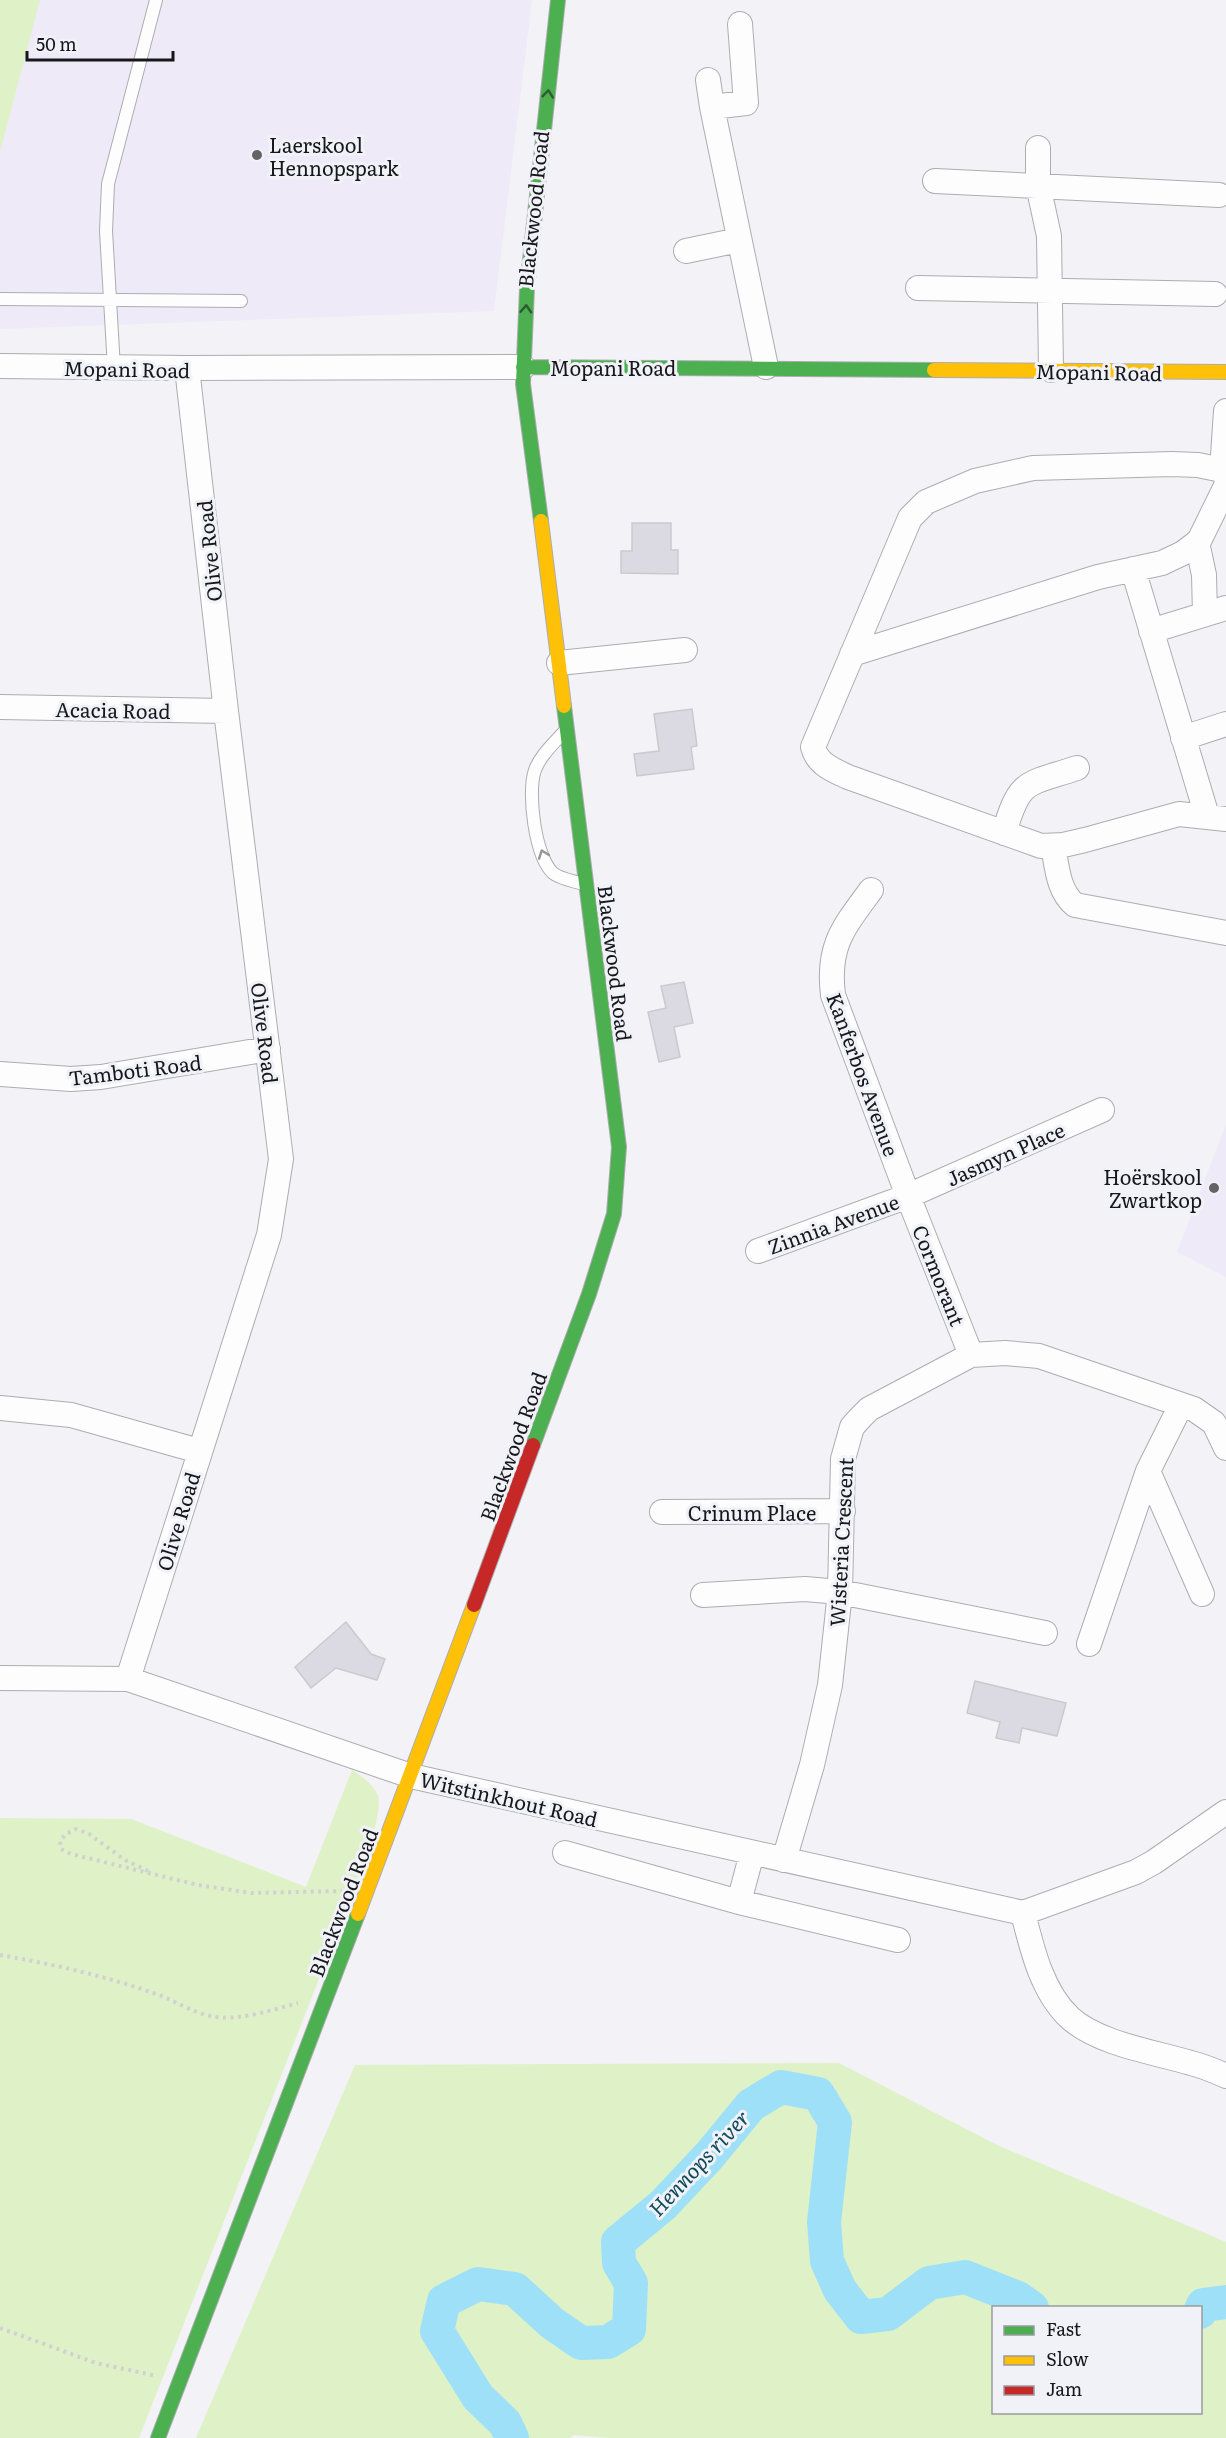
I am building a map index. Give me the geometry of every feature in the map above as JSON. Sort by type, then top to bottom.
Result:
[{"type":"street","name":"Blackwood Road","points":[[158,2438],[411,1776],[585,1305],[614,1214],[619,1147],[528,421],[534,406],[530,367],[528,276],[558,0]]},
{"type":"street","points":[[712,107],[746,103],[740,24]]},
{"type":"street","points":[[708,80],[766,367]]},
{"type":"street","points":[[1038,148],[1038,185],[1047,222],[1051,370]]},
{"type":"street","points":[[935,181],[1219,195]]},
{"type":"street","points":[[686,251],[739,240]]},
{"type":"street","points":[[918,288],[1215,294]]},
{"type":"street","name":"Blackwood Road","points":[[530,367],[538,344]]},
{"type":"street","name":"Mopani Road","points":[[0,366],[114,368],[766,367],[1226,372]]},
{"type":"street","name":"Olive Road","points":[[128,1679],[269,1235],[278,1190],[281,1159],[187,368]]},
{"type":"street","points":[[852,654],[1098,577],[1162,562],[1183,553],[1197,542],[1225,478],[1226,411]]},
{"type":"street","points":[[1133,569],[1183,738],[1216,817],[1179,814],[1085,840],[1041,846],[848,777],[825,766],[815,755],[813,747],[910,518],[926,502],[975,481],[1033,468],[1198,465],[1225,478]]},
{"type":"street","points":[[1151,631],[1216,611],[1204,575],[1197,542]]},
{"type":"street","points":[[559,663],[685,650]]},
{"type":"street","name":"Acacia Road","points":[[0,707],[226,711]]},
{"type":"street","points":[[1183,738],[1226,724]]},
{"type":"street","points":[[1005,833],[1012,806],[1026,785],[1077,768]]},
{"type":"street","points":[[1053,846],[1060,885],[1067,899],[1075,905],[1226,933]]},
{"type":"street","name":"Kanferbos Avenue","points":[[871,890],[843,928],[838,940],[831,962],[833,995],[908,1196]]},
{"type":"street","name":"Tamboti Road","points":[[0,1074],[71,1079],[102,1077],[268,1049]]},
{"type":"street","name":"Jasmyn Place","points":[[908,1196],[1102,1110]]},
{"type":"street","name":"Zinnia Avenue","points":[[758,1251],[908,1196]]},
{"type":"street","name":"Cormorant","points":[[908,1196],[971,1355]]},
{"type":"street","name":"Wisteria Crescent","points":[[784,1860],[812,1765],[830,1685],[840,1592],[844,1450],[852,1427],[869,1409],[971,1355],[1005,1353],[1039,1356],[1194,1409],[1214,1423],[1226,1448]]},
{"type":"street","points":[[1089,1644],[1148,1471],[1181,1405]]},
{"type":"street","points":[[0,1408],[71,1415],[199,1451]]},
{"type":"street","points":[[1148,1471],[1202,1594]]},
{"type":"street","name":"Crinum Place","points":[[662,1512],[843,1511]]},
{"type":"street","points":[[703,1595],[806,1589],[840,1592],[1045,1633]]},
{"type":"street","name":"Witstinkhout Road","points":[[0,1678],[128,1679],[411,1776],[1023,1913]]},
{"type":"street","points":[[1226,1812],[1136,1872],[1023,1913],[1043,1977],[1054,1998],[1071,2018],[1097,2035],[1195,2064],[1226,2076]]},
{"type":"street","points":[[739,1902],[752,1852]]},
{"type":"street","points":[[565,1853],[739,1902],[898,1940]]},
{"type":"lane","points":[[114,368],[106,231],[108,184],[156,0]]},
{"type":"lane","points":[[0,299],[241,301]]},
{"type":"lane","points":[[566,729],[535,769],[531,797],[541,854],[548,868],[554,875],[587,885]]},
{"type":"path","points":[[148,1871],[125,1860],[89,1834],[76,1829],[66,1834],[60,1841],[61,1849],[71,1854],[198,1885],[251,1893],[339,1892],[369,1887]]},
{"type":"path","points":[[0,1955],[127,1985],[195,2012],[217,2017],[264,2012],[327,1995]]},
{"type":"path","points":[[0,2328],[96,2363],[180,2381]]},
{"type":"shaded area","name":"Laerskool Hennopspark","points":[[0,0],[532,0],[494,311],[0,329]]},
{"type":"shaded area","name":"Hoërskool Zwartkop","points":[[1226,1124],[1226,1277],[1177,1252]]},
{"type":"green space","points":[[0,0],[40,0],[0,152]]},
{"type":"green space","points":[[352,1770],[370,1784],[378,1796],[377,1818],[368,1849],[139,2438],[0,2438],[0,1818],[131,1819],[306,1887]]},
{"type":"green space","points":[[839,2063],[997,2145],[1226,2242],[1226,2438],[609,2438],[574,2435],[570,2438],[196,2438],[355,2065]]},
{"type":"building","points":[[632,523],[671,523],[671,550],[678,550],[678,574],[621,573],[621,551],[632,551]]},
{"type":"building","points":[[692,709],[697,746],[691,747],[694,769],[637,776],[634,754],[659,751],[654,714]]},
{"type":"building","points":[[684,982],[693,1023],[674,1027],[680,1057],[659,1062],[648,1012],[666,1008],[661,986]]},
{"type":"building","points":[[346,1622],[371,1654],[385,1659],[377,1680],[336,1668],[311,1688],[295,1667]]},
{"type":"building","points":[[975,1681],[1066,1703],[1057,1736],[1022,1728],[1019,1743],[996,1738],[1000,1722],[967,1713]]},
{"type":"waterway","name":"Hennops river","points":[[512,2438],[505,2423],[478,2397],[437,2331],[444,2301],[478,2284],[515,2289],[552,2323],[581,2343],[608,2342],[629,2329],[631,2283],[619,2263],[618,2242],[663,2205],[709,2156],[751,2105],[781,2087],[818,2094],[835,2122],[824,2222],[827,2261],[840,2290],[861,2317],[888,2314],[929,2283],[965,2277],[1018,2298],[1029,2306]]},
{"type":"waterway","name":"Hennops river","points":[[1202,2307],[1203,2305],[1226,2302]]},
{"type":"traffic: fast","points":[[541,521],[523,384],[527,288],[558,0]]},
{"type":"traffic: fast","points":[[523,367],[934,370]]},
{"type":"traffic: fast","points":[[533,1445],[589,1294],[614,1214],[619,1147],[564,706]]},
{"type":"traffic: fast","points":[[158,2438],[358,1914]]},
{"type":"traffic: slow","points":[[934,370],[1226,372]]},
{"type":"traffic: slow","points":[[541,521],[564,706]]},
{"type":"traffic: slow","points":[[358,1914],[474,1605]]},
{"type":"traffic: jam","points":[[474,1605],[533,1445]]},
{"type":"place","name":"Laerskool Hennopspark","points":[[257,155]]},
{"type":"place","name":"Hoërskool Zwartkop","points":[[1214,1188]]}]
